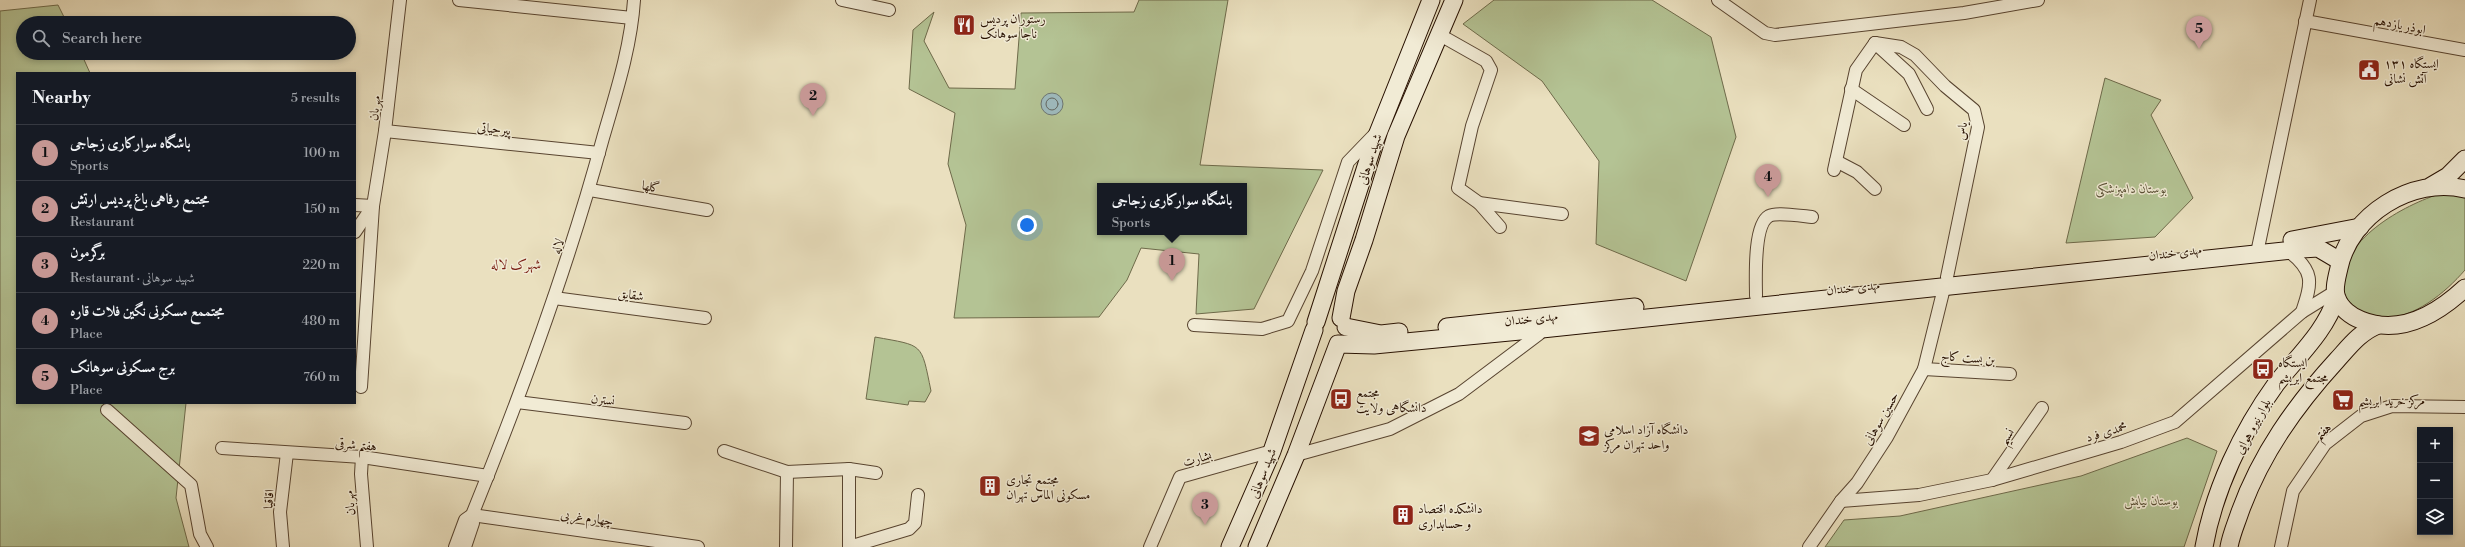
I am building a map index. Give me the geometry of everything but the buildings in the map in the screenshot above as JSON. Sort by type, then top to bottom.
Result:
[{"type":"main road","name":"شهید سوهانی","points":[[1230,547],[1272,451],[1315,326],[1378,131],[1431,0]]},
{"type":"main road","name":"شهید سوهانی","points":[[1343,323],[1346,291],[1364,240],[1396,136],[1454,0]]},
{"type":"main road","points":[[1378,131],[1396,136]]},
{"type":"main road","points":[[2428,188],[2448,176],[2465,159]]},
{"type":"main road","points":[[2428,188],[2455,186],[2465,189]]},
{"type":"main road","name":"بلوار نیرو هوایی","points":[[2204,547],[2224,480],[2246,432],[2275,386],[2329,317],[2336,295],[2340,261],[2351,239],[2369,217],[2392,200],[2428,188]]},
{"type":"main road","name":"مهدی خندان","points":[[1338,344],[1378,345],[1946,283],[2259,247],[2360,227]]},
{"type":"main road","name":"مهدی خندان","points":[[2259,247],[2287,250],[2318,248],[2340,261]]},
{"type":"main road","name":"مهدی خندان","points":[[1343,323],[1382,334],[1546,316],[1756,296],[1946,283]]},
{"type":"main road","points":[[2336,295],[2354,317],[2378,325],[2399,324],[2423,318],[2452,300],[2465,288]]},
{"type":"main road","points":[[1328,314],[1343,323],[1344,337],[1338,344],[1328,346],[1320,342],[1315,326],[1328,314]]},
{"type":"main road","name":"بلوار نیرو هوایی","points":[[2228,547],[2245,497],[2263,458],[2284,424],[2308,392],[2360,335],[2378,325]]},
{"type":"main road","name":"شهید سوهانی","points":[[1257,547],[1296,455],[1338,344]]},
{"type":"street","name":"مهربان","points":[[361,387],[360,335],[373,206],[385,131],[400,0]]},
{"type":"street","points":[[459,0],[632,18]]},
{"type":"street","name":"لاله","points":[[455,547],[466,520],[472,515],[518,402],[590,190],[621,74],[634,0]]},
{"type":"street","points":[[842,0],[889,10]]},
{"type":"street","points":[[1718,0],[1765,33],[1775,35],[1964,13],[2038,0]]},
{"type":"street","points":[[2259,247],[2310,0]]},
{"type":"street","name":"ابوذر یازدهم","points":[[2305,21],[2465,50]]},
{"type":"street","points":[[1440,35],[1490,64],[1491,70],[1472,126],[1457,184],[1464,195],[1479,203],[1562,214]]},
{"type":"street","points":[[1875,190],[1857,172],[1835,165],[1856,70],[1875,43],[1909,74],[1928,109]]},
{"type":"street","name":"یاس","points":[[1875,43],[1901,46],[1915,55],[1945,86],[1974,110],[1977,116],[1978,127],[1946,283]]},
{"type":"street","points":[[1851,89],[1904,125]]},
{"type":"street","name":"پیرحیاتی","points":[[385,131],[599,153]]},
{"type":"street","points":[[1194,325],[1262,329],[1288,321],[1312,271],[1348,162],[1378,131]]},
{"type":"street","name":"گلها","points":[[590,190],[707,210]]},
{"type":"street","points":[[1479,203],[1500,227]]},
{"type":"street","points":[[356,204],[373,206],[356,231]]},
{"type":"street","points":[[1756,296],[1758,238],[1765,220],[1774,214],[1812,217]]},
{"type":"street","points":[[2287,250],[2300,260],[2310,279],[2310,287],[2302,312]]},
{"type":"street","name":"حسین سوهانی","points":[[1809,547],[1840,501],[1857,484],[1887,437],[1924,369],[1946,283]]},
{"type":"street","name":"محمدی فرد","points":[[1840,501],[1919,495],[1992,480],[2121,442],[2175,422],[2302,312],[2336,295]]},
{"type":"street","name":"شقایق","points":[[554,298],[705,318]]},
{"type":"street","points":[[1296,455],[1390,428],[1459,394],[1539,334]]},
{"type":"street","name":"بن بست کاج","points":[[1924,369],[2010,374]]},
{"type":"street","name":"نسترن","points":[[518,402],[685,423]]},
{"type":"street","name":"هفتم","points":[[2281,547],[2293,491],[2325,444],[2361,416],[2392,406],[2465,407]]},
{"type":"street","name":"نسیم","points":[[1992,480],[2042,408]]},
{"type":"street","points":[[107,410],[191,485],[200,534],[207,547]]},
{"type":"street","name":"هفتم شرقی","points":[[222,448],[362,457],[488,476]]},
{"type":"street","points":[[724,451],[787,472],[849,469],[876,473]]},
{"type":"street","name":"بشارت","points":[[1150,547],[1180,477],[1272,451]]},
{"type":"street","name":"اقاقیا","points":[[283,547],[280,512],[287,453]]},
{"type":"street","name":"مهربان","points":[[362,457],[361,474],[367,547]]},
{"type":"street","points":[[849,469],[849,547],[909,529],[915,523],[918,495]]},
{"type":"street","points":[[786,547],[787,472]]},
{"type":"street","name":"لاله","points":[[464,547],[473,523],[472,515]]},
{"type":"street","name":"چهارم غربی","points":[[472,515],[698,547]]},
{"type":"green space","points":[[1139,0],[1228,0],[1200,165],[1323,170],[1254,309],[1196,314],[1199,254],[1141,248],[1127,280],[1099,317],[954,318],[966,225],[948,164],[955,113],[909,89],[913,30],[934,12],[924,41],[949,88],[1015,89],[1021,13],[1134,12]]},
{"type":"green space","points":[[1494,0],[1652,0],[1711,37],[1736,137],[1686,281],[1596,244],[1599,161],[1542,81],[1463,24]]},
{"type":"green space","points":[[58,5],[64,16],[16,16],[16,60],[84,60],[90,72],[16,72],[16,404],[186,404],[176,498],[189,547],[0,547],[0,11]]},
{"type":"green space","name":"بوستان دامپزشکی","points":[[2105,78],[2161,100],[2151,115],[2193,198],[2155,237],[2066,243]]},
{"type":"green space","points":[[2442,193],[2465,197],[2465,270],[2438,296],[2406,314],[2394,317],[2378,318],[2350,307],[2342,290],[2343,272],[2350,255],[2361,240],[2392,216],[2410,206]]},
{"type":"green space","points":[[875,337],[903,342],[918,349],[925,363],[931,391],[925,402],[909,401],[908,405],[866,399]]},
{"type":"green space","name":"بوستان نیایش","points":[[2187,438],[2217,451],[2184,547],[1825,547],[1844,520],[1900,516],[2081,476]]},
{"type":"water","points":[[1052,93],[1056,94],[1062,100],[1062,108],[1056,114],[1052,115],[1048,114],[1042,108],[1041,104],[1042,100],[1048,94]]},
{"type":"place","name":"رستوران پردیس ناجا سوهانک","points":[[964,25]]},
{"type":"place","name":"برج مسکونی سوهانک","points":[[2199,49]]},
{"type":"place","name":"ایستگاه ۱۳۱ آتش نشانی","points":[[2369,70]]},
{"type":"place","name":"مجتمع رفاهی باغ پردیس ارتش","points":[[813,116]]},
{"type":"place","name":"مجتممع مسکونی نگین فلات قاره","points":[[1768,197]]},
{"type":"place","name":"باشگاه سواركاری زجاجی","points":[[1172,281]]},
{"type":"place","name":"ایستگاه مجتمع ابریشم","points":[[2263,369]]},
{"type":"place","name":"مجتمع دانشگاهی ولایت","points":[[1341,399]]},
{"type":"place","name":"مرکز خرید ابریشم","points":[[2343,400]]},
{"type":"place","name":"دانشگاه آزاد اسلامی واحد تهران مرکز","points":[[1589,436]]},
{"type":"place","name":"مجتمع تجاری مسکونی الماس تهران","points":[[990,486]]},
{"type":"place","name":"دانشکده اقتصاد و حسابداری","points":[[1403,515]]},
{"type":"place","name":"برگرمون","points":[[1205,525]]},
{"type":"district","name":"شهرک لاله","points":[[516,264]]}]
